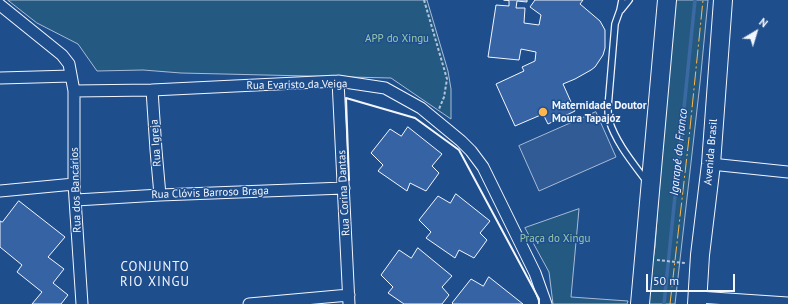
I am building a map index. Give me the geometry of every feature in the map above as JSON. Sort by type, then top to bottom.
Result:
[{"type":"highway","points":[[640,304],[667,0]]},
{"type":"highway","name":"Avenida Brasil","points":[[697,300],[700,255],[711,164],[723,0]]},
{"type":"street","name":"Rua dos Bancários","points":[[0,5],[62,55],[69,64],[74,91],[74,184],[82,304]]},
{"type":"street","points":[[0,78],[71,76]]},
{"type":"street","name":"Rua Evaristo da Veiga","points":[[74,91],[152,90],[338,81],[385,88],[421,108],[435,119],[471,151],[483,167],[536,273],[546,304]]},
{"type":"street","name":"Rua Corina Dantas","points":[[338,81],[349,299]]},
{"type":"street","name":"Rua Igreja","points":[[152,90],[160,195]]},
{"type":"street","points":[[711,164],[788,172]]},
{"type":"street","points":[[0,191],[74,184]]},
{"type":"street","name":"Rua Clóvis Barroso Braga","points":[[76,200],[160,195],[344,188]]},
{"type":"street","points":[[248,304],[349,299]]},
{"type":"street","points":[[697,300],[788,303]]},
{"type":"lane","points":[[622,0],[615,24],[608,107],[609,119],[625,152],[651,187]]},
{"type":"lane","points":[[620,10],[629,0]]},
{"type":"path","points":[[424,0],[447,79],[444,96],[435,119]]},
{"type":"path","points":[[656,260],[685,263]]},
{"type":"green space","name":"APP do Xingu","points":[[8,0],[427,0],[448,71],[451,89],[451,119],[391,78],[181,73],[143,70],[97,71],[78,44],[37,23]]},
{"type":"green space","points":[[676,0],[708,0],[700,83],[675,304],[646,304],[655,247],[665,104]]},
{"type":"green space","name":"Praça do Xingu","points":[[579,209],[571,297],[628,301],[627,304],[553,304],[549,272],[525,228]]},
{"type":"shaded area","points":[[596,112],[616,157],[539,191],[519,146]]},
{"type":"building","points":[[504,0],[527,0],[527,2],[517,1],[516,8],[525,8],[524,23],[539,25],[541,15],[530,7],[535,0],[583,0],[580,4],[600,21],[605,30],[605,48],[603,55],[595,67],[591,70],[563,84],[575,111],[548,124],[543,114],[515,126],[496,84],[524,71],[522,67],[535,61],[536,52],[521,49],[519,60],[488,57],[496,5],[509,6],[509,1]]},
{"type":"building","points":[[408,127],[442,154],[432,166],[439,173],[426,191],[410,183],[407,191],[378,171],[383,165],[371,153],[390,129],[401,136]]},
{"type":"building","points":[[456,194],[490,221],[480,233],[487,240],[474,258],[459,250],[455,258],[426,238],[431,232],[419,220],[438,196],[450,203]]},
{"type":"building","points":[[19,201],[65,237],[48,257],[64,269],[53,283],[68,295],[61,304],[32,304],[42,292],[17,272],[22,265],[0,247],[0,221],[2,222]]},
{"type":"building","points":[[418,248],[452,276],[442,287],[449,295],[442,304],[404,304],[388,293],[393,287],[381,275],[399,250],[411,258]]},
{"type":"building","points":[[489,277],[523,304],[452,303],[471,279],[483,286]]},
{"type":"waterway","name":"Igarapé do Franco","points":[[664,304],[695,0]]},
{"type":"wall","points":[[349,180],[346,98],[415,118],[459,150],[539,299],[539,304]]},
{"type":"power","points":[[670,304],[703,0]]},
{"type":"place","name":"Maternidade Doutor Moura Tapajóz","points":[[543,112]]},
{"type":"district","name":"CONJUNTO RIO XINGU","points":[[155,274]]}]
